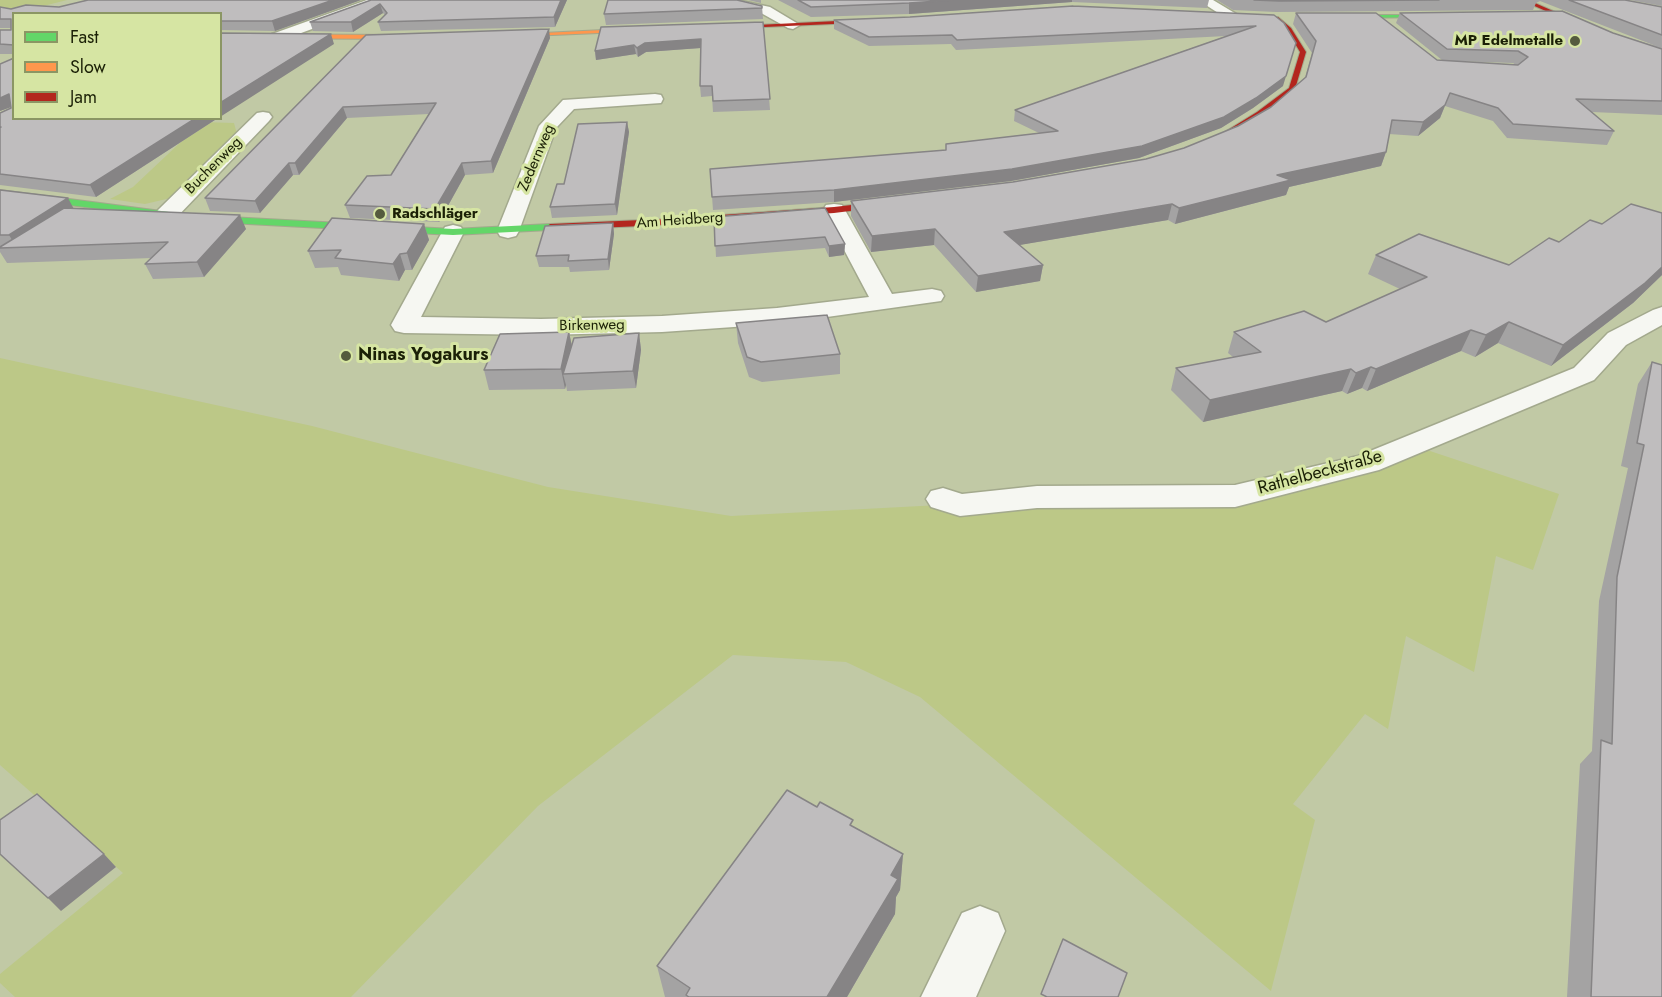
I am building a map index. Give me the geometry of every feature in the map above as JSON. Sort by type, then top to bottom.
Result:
[{"type":"street","points":[[277,37],[379,0]]},
{"type":"street","points":[[720,0],[765,10],[793,25]]},
{"type":"street","points":[[1204,0],[1231,15]]},
{"type":"street","points":[[1524,0],[1613,39],[1662,56]]},
{"type":"street","points":[[1200,14],[1298,18]]},
{"type":"street","points":[[1525,16],[1559,16]]},
{"type":"street","points":[[1321,17],[1456,17]]},
{"type":"street","points":[[1376,17],[1394,32]]},
{"type":"street","points":[[1217,138],[1260,114],[1292,89],[1303,52],[1289,29],[1276,18]]},
{"type":"street","points":[[699,28],[888,21]]},
{"type":"street","points":[[491,35],[652,30]]},
{"type":"street","points":[[222,36],[425,36]]},
{"type":"street","name":"Zedernweg","points":[[508,231],[548,126],[569,104],[655,99]]},
{"type":"street","name":"Buchenweg","points":[[166,215],[263,117]]},
{"type":"street","name":"Am Heidberg","points":[[0,193],[166,215],[453,232],[508,231],[834,210],[905,202]]},
{"type":"street","points":[[834,210],[884,303]]},
{"type":"street","name":"Birkenweg","points":[[453,232],[404,325],[541,327],[662,324],[777,316],[932,296]]},
{"type":"street","name":"Rathelbeckstraße","points":[[943,499],[960,505],[1037,497],[1235,496],[1368,463],[1584,374],[1617,339],[1662,315]]},
{"type":"street","points":[[948,997],[980,931]]},
{"type":"green space","points":[[0,0],[67,0],[12,12],[12,14],[0,17]]},
{"type":"green space","points":[[202,122],[234,123],[237,134],[175,197],[145,204],[110,199],[133,187]]},
{"type":"green space","points":[[0,358],[312,426],[548,487],[731,516],[1054,499],[1239,499],[1418,447],[1559,494],[1533,570],[1496,556],[1474,672],[1406,636],[1388,729],[1365,714],[1293,804],[1315,820],[1271,991],[920,697],[846,662],[733,655],[538,806],[351,997],[15,997],[0,983],[0,974],[123,873],[0,765]]},
{"type":"building","points":[[88,0],[333,0],[272,21],[222,21],[222,12],[12,12],[12,45],[0,44],[0,30],[11,30],[11,19],[0,19],[0,7],[11,9],[26,5],[59,7]]},
{"type":"building","points":[[371,0],[561,0],[554,17],[378,22],[387,13],[380,4],[351,22],[310,22]]},
{"type":"building","points":[[608,0],[737,0],[762,6],[762,8],[604,14]]},
{"type":"building","points":[[798,0],[953,0],[811,7]]},
{"type":"building","points":[[1254,0],[1439,0],[1279,1]]},
{"type":"building","points":[[1569,0],[1625,0],[1662,7],[1662,35]]},
{"type":"building","points":[[1073,6],[1274,15],[1284,23],[1296,43],[1286,76],[1256,98],[1224,117],[1142,146],[1012,169],[834,190],[712,197],[710,169],[946,150],[946,144],[1058,131],[1015,110],[1256,26],[957,40],[952,35],[869,37],[834,20]]},
{"type":"building","points":[[1562,11],[1613,33],[1662,49],[1662,101],[1576,99],[1614,131],[1513,124],[1498,108],[1450,93],[1445,105],[1423,122],[1392,120],[1386,152],[1277,175],[1291,180],[1179,208],[1172,204],[1004,232],[1043,265],[978,276],[935,229],[872,236],[851,201],[1013,182],[1146,159],[1184,148],[1238,126],[1271,107],[1306,77],[1316,41],[1296,13],[1376,13],[1437,60],[1518,65],[1528,57],[1518,51],[1447,49],[1400,13]]},
{"type":"building","points":[[763,22],[770,99],[713,101],[712,86],[700,86],[701,39],[645,43],[637,48],[634,45],[595,51],[601,27]]},
{"type":"building","points":[[549,29],[491,161],[462,163],[435,209],[345,205],[367,176],[391,175],[436,103],[343,107],[295,163],[289,163],[255,201],[205,198],[366,35]]},
{"type":"building","points":[[222,33],[331,34],[222,102]]},
{"type":"building","points":[[12,59],[12,120],[193,120],[90,185],[0,174],[0,113],[11,108],[9,94],[0,98],[0,64]]},
{"type":"building","points":[[627,122],[615,204],[550,207],[557,184],[564,184],[578,124]]},
{"type":"building","points":[[0,190],[68,198],[9,235],[0,235]]},
{"type":"building","points":[[1631,204],[1662,213],[1662,267],[1645,283],[1563,345],[1509,322],[1486,335],[1471,330],[1376,369],[1371,367],[1356,373],[1351,369],[1210,400],[1176,368],[1261,352],[1234,332],[1304,311],[1326,322],[1427,277],[1376,255],[1419,234],[1509,265],[1549,238],[1559,242],[1590,220],[1602,224]]},
{"type":"building","points":[[64,208],[240,215],[197,262],[145,264],[168,242],[0,248]]},
{"type":"building","points":[[825,208],[845,244],[829,246],[825,237],[715,246],[714,217]]},
{"type":"building","points":[[332,218],[424,224],[407,253],[400,254],[393,264],[335,258],[341,250],[308,251]]},
{"type":"building","points":[[613,223],[608,259],[568,261],[569,255],[536,256],[545,226]]},
{"type":"building","points":[[827,315],[840,354],[761,362],[747,357],[736,323]]},
{"type":"building","points":[[569,332],[561,369],[484,370],[500,334]]},
{"type":"building","points":[[639,333],[633,371],[563,374],[574,338]]},
{"type":"building","points":[[1652,362],[1662,365],[1662,997],[1591,997],[1601,740],[1612,744],[1617,577],[1644,445],[1637,443]]},
{"type":"building","points":[[787,790],[817,807],[820,802],[853,820],[850,825],[903,854],[891,875],[898,879],[827,997],[689,997],[686,995],[690,988],[657,966]]},
{"type":"building","points":[[37,794],[104,854],[48,898],[0,854],[0,820]]},
{"type":"building","points":[[1063,939],[1127,973],[1118,997],[1047,997],[1041,994]]},
{"type":"traffic: fast","points":[[1336,17],[1444,17]]},
{"type":"traffic: fast","points":[[0,193],[192,218],[453,232],[550,227]]},
{"type":"traffic: slow","points":[[506,35],[643,30]]},
{"type":"traffic: slow","points":[[222,36],[406,37]]},
{"type":"traffic: jam","points":[[1524,0],[1613,39],[1662,56]]},
{"type":"traffic: jam","points":[[1226,135],[1260,114],[1292,89],[1303,52],[1289,29],[1276,18]]},
{"type":"traffic: jam","points":[[719,27],[877,21]]},
{"type":"traffic: jam","points":[[550,227],[665,222],[834,210],[895,203]]},
{"type":"place","name":"MP Edelmetalle","points":[[1575,41]]},
{"type":"place","name":"Radschläger","points":[[380,214]]},
{"type":"place","name":"Ninas Yogakurs","points":[[346,356]]}]
